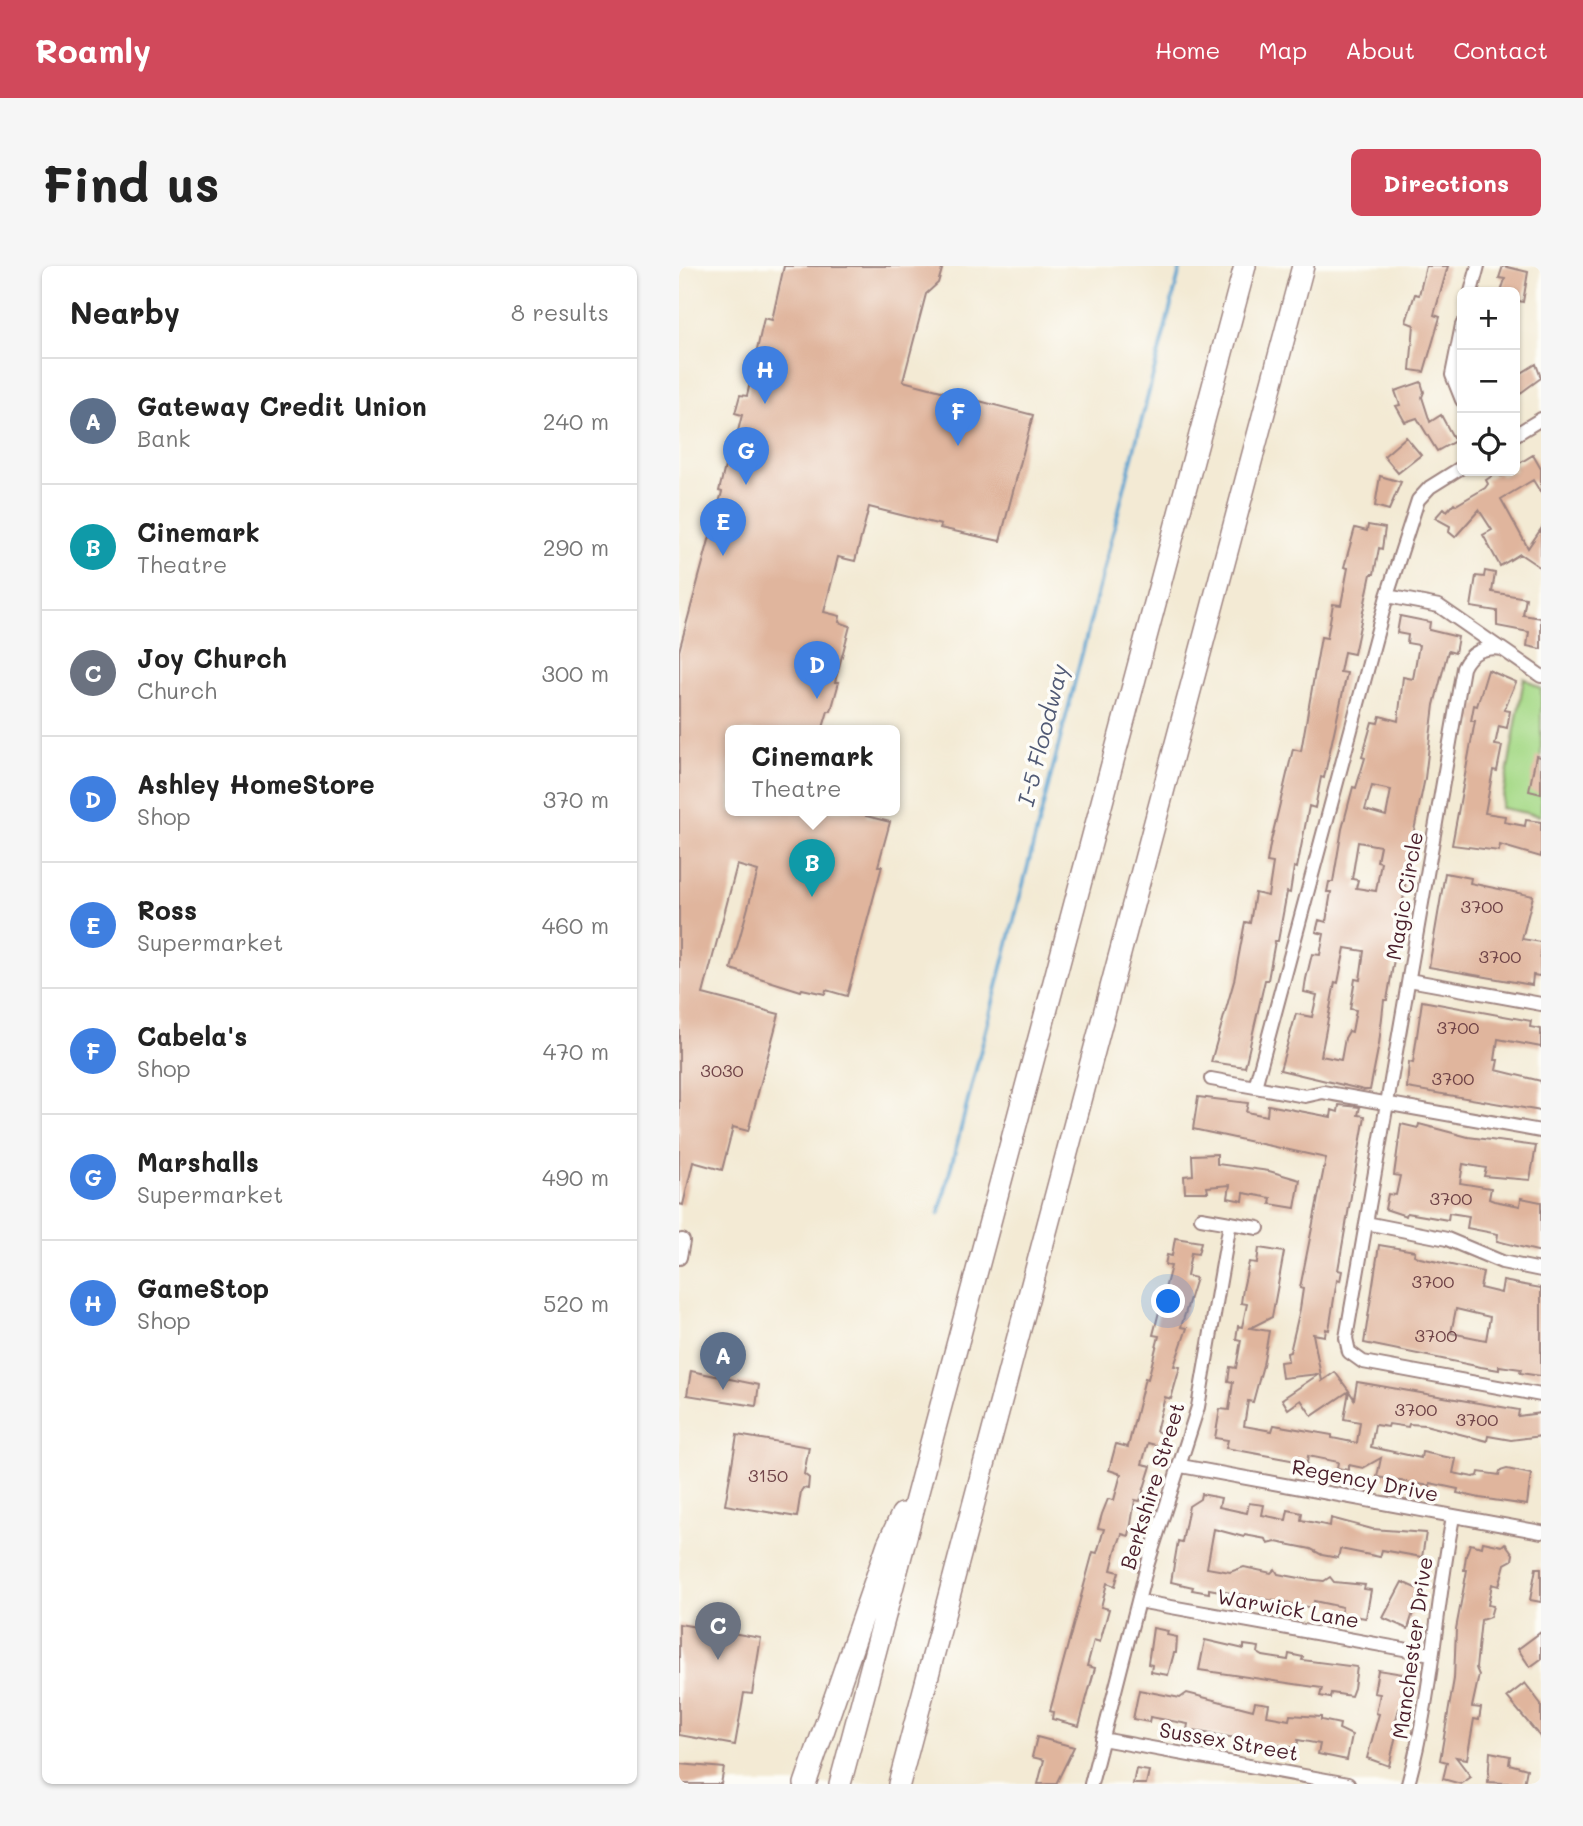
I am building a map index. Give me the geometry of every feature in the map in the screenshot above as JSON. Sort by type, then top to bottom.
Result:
[{"type":"highway","points":[[840,1784],[1245,266]]},
{"type":"highway","points":[[899,1784],[1303,266]]},
{"type":"highway","points":[[805,1784],[888,1544],[929,1455]]},
{"type":"street","points":[[1472,287],[1478,266]]},
{"type":"street","points":[[1457,350],[1452,375],[1457,388]]},
{"type":"street","points":[[1520,432],[1541,419]]},
{"type":"street","points":[[1255,1087],[1387,596],[1415,506],[1425,492],[1457,470]]},
{"type":"street","points":[[1387,596],[1434,604],[1541,676]]},
{"type":"street","name":"Magic Circle","points":[[1502,649],[1482,649],[1467,661],[1463,668],[1346,1338],[1349,1352],[1371,1364],[1541,1395]]},
{"type":"street","points":[[1409,980],[1541,1004]]},
{"type":"street","points":[[1211,1079],[1305,1096],[1323,1092],[1541,1131]]},
{"type":"street","points":[[1201,1218],[1258,1228]]},
{"type":"street","name":"Berkshire Street","points":[[1091,1784],[1138,1601],[1181,1466],[1203,1383],[1230,1223]]},
{"type":"street","points":[[1366,1223],[1447,1239],[1502,1262],[1541,1270]]},
{"type":"street","points":[[679,1257],[682,1241]]},
{"type":"street","name":"Regency Drive","points":[[1181,1466],[1541,1532]]},
{"type":"street","name":"Manchester Drive","points":[[1408,1784],[1423,1721],[1453,1517]]},
{"type":"street","name":"Warwick Lane","points":[[1138,1601],[1431,1654]]},
{"type":"street","name":"Sussex Street","points":[[1102,1738],[1348,1784]]},
{"type":"green space","points":[[1524,678],[1541,689],[1541,816],[1501,808]]},
{"type":"building","points":[[784,266],[943,266],[938,283],[926,294],[903,381],[1033,415],[1000,541],[940,528],[941,525],[869,507],[855,561],[838,557],[824,612],[840,616],[839,622],[850,626],[835,682],[839,682],[831,711],[828,711],[824,725],[725,725],[725,816],[866,816],[890,822],[878,866],[882,866],[847,996],[826,990],[825,994],[802,989],[801,991],[731,969],[758,871],[737,865],[703,994],[779,1014],[748,1131],[733,1127],[722,1170],[693,1162],[683,1205],[679,1204],[679,651],[722,492],[719,491],[728,454],[732,455],[742,415],[735,413],[740,395],[747,396],[764,318],[772,320]]},
{"type":"building","points":[[1426,266],[1448,266],[1434,315],[1440,317],[1424,372],[1410,370],[1414,325],[1406,322],[1415,294],[1419,295]]},
{"type":"building","points":[[1503,266],[1528,272],[1523,302],[1520,301],[1520,287],[1503,287],[1505,279],[1499,278]]},
{"type":"building","points":[[1536,364],[1541,378],[1520,393],[1520,374]]},
{"type":"building","points":[[1421,382],[1424,392],[1422,397],[1430,422],[1441,415],[1455,441],[1437,451],[1417,418],[1405,422],[1396,406],[1400,405],[1395,391]]},
{"type":"building","points":[[1406,437],[1421,455],[1398,473],[1384,456]]},
{"type":"building","points":[[1533,455],[1541,469],[1541,493],[1533,480],[1501,499],[1528,548],[1541,529],[1541,568],[1520,554],[1500,566],[1483,535],[1492,530],[1479,510],[1455,537],[1449,532],[1450,526],[1435,518],[1444,508],[1447,511],[1454,503],[1456,505],[1485,488],[1488,484],[1486,480],[1492,476],[1520,476],[1520,463]]},
{"type":"building","points":[[1380,476],[1401,482],[1389,510],[1375,506]]},
{"type":"building","points":[[1368,525],[1385,528],[1382,549],[1379,548],[1374,574],[1371,574],[1354,654],[1344,652],[1340,672],[1347,673],[1324,778],[1321,777],[1315,808],[1309,806],[1297,868],[1294,867],[1290,893],[1287,892],[1278,941],[1275,941],[1268,980],[1265,980],[1245,1067],[1211,1062],[1234,981],[1245,922],[1250,923],[1255,893],[1268,896],[1273,863],[1267,862],[1270,845],[1293,749],[1301,751],[1321,637],[1327,638],[1333,604],[1341,605],[1348,568],[1344,567],[1355,528],[1367,531]]},
{"type":"building","points":[[1485,571],[1495,573],[1492,592],[1526,598],[1523,615],[1541,618],[1541,649],[1527,646],[1529,632],[1497,626],[1497,611],[1471,607],[1476,576],[1484,577]]},
{"type":"building","points":[[1400,616],[1430,622],[1429,630],[1458,637],[1455,653],[1448,651],[1434,705],[1425,778],[1408,859],[1401,919],[1387,1000],[1384,1000],[1379,1044],[1370,1090],[1364,1090],[1280,1070],[1296,1014],[1312,1017],[1317,995],[1304,992],[1306,979],[1312,954],[1320,955],[1324,934],[1316,932],[1319,920],[1326,922],[1331,892],[1327,892],[1329,882],[1333,882],[1342,829],[1353,787],[1356,788],[1365,758],[1362,757],[1372,722],[1378,723],[1380,716],[1398,721],[1403,677],[1413,679],[1419,645],[1407,643],[1408,635],[1397,633]],"holes":[[[1372,786],[1391,790],[1386,816],[1365,810]],[[1358,842],[1380,846],[1377,861],[1381,862],[1376,891],[1356,888],[1358,880],[1352,879]],[[1345,948],[1364,951],[1360,980],[1355,979],[1350,1009],[1356,1010],[1352,1032],[1349,1031],[1345,1038],[1341,1060],[1321,1056],[1335,982],[1338,983]]]},
{"type":"building","points":[[1488,670],[1516,682],[1504,710],[1510,711],[1507,728],[1499,726],[1495,745],[1502,746],[1497,771],[1493,770],[1485,813],[1505,816],[1504,822],[1525,826],[1526,820],[1541,822],[1541,857],[1500,845],[1499,851],[1452,845],[1475,721],[1471,721],[1474,705],[1477,706]]},
{"type":"building","points":[[1536,756],[1541,757],[1541,794],[1529,791]]},
{"type":"building","points":[[1445,873],[1471,878],[1470,883],[1533,896],[1522,939],[1541,942],[1540,976],[1533,975],[1532,985],[1429,967]]},
{"type":"building","points":[[1422,1001],[1531,1021],[1530,1027],[1541,1029],[1541,1047],[1498,1039],[1495,1060],[1498,1060],[1496,1070],[1541,1081],[1541,1111],[1407,1088],[1409,1062],[1413,1063]]},
{"type":"building","points":[[1198,1097],[1248,1103],[1246,1112],[1267,1116],[1268,1105],[1331,1117],[1332,1110],[1338,1112],[1339,1105],[1360,1107],[1358,1115],[1365,1116],[1338,1270],[1342,1271],[1340,1281],[1337,1280],[1329,1330],[1326,1329],[1325,1336],[1313,1334],[1322,1381],[1335,1372],[1349,1391],[1312,1416],[1301,1400],[1288,1409],[1282,1399],[1319,1374],[1282,1378],[1280,1362],[1288,1361],[1287,1353],[1290,1352],[1300,1309],[1303,1289],[1300,1288],[1326,1158],[1193,1129]]},
{"type":"building","points":[[1401,1124],[1418,1128],[1419,1124],[1468,1137],[1536,1146],[1530,1180],[1484,1176],[1486,1168],[1463,1164],[1460,1183],[1491,1188],[1489,1199],[1494,1201],[1520,1206],[1521,1198],[1541,1202],[1541,1252],[1497,1241],[1498,1234],[1467,1228],[1469,1216],[1449,1213],[1448,1220],[1407,1213],[1406,1216],[1385,1209],[1388,1194],[1396,1195],[1400,1176],[1394,1175]]},
{"type":"building","points":[[1217,1154],[1217,1164],[1269,1171],[1300,1180],[1295,1208],[1270,1204],[1271,1198],[1244,1193],[1243,1201],[1228,1198],[1230,1185],[1207,1187],[1208,1192],[1185,1192],[1184,1176],[1193,1175],[1192,1155]]},
{"type":"building","points":[[1175,1238],[1201,1242],[1198,1254],[1191,1253],[1187,1276],[1196,1278],[1181,1327],[1187,1328],[1174,1366],[1180,1367],[1171,1399],[1165,1397],[1156,1431],[1162,1433],[1159,1446],[1148,1443],[1142,1464],[1151,1466],[1140,1501],[1135,1500],[1129,1536],[1122,1534],[1116,1550],[1111,1570],[1119,1572],[1115,1586],[1107,1583],[1101,1607],[1109,1609],[1100,1642],[1094,1640],[1087,1666],[1095,1668],[1079,1726],[1052,1719],[1053,1712],[1050,1711],[1093,1552],[1097,1553],[1104,1529],[1098,1528],[1102,1514],[1108,1499],[1114,1500],[1121,1474],[1109,1470],[1116,1444],[1128,1447],[1145,1378],[1148,1379],[1159,1336],[1153,1335],[1171,1266],[1165,1265],[1167,1255],[1172,1256]]},
{"type":"building","points":[[1379,1245],[1415,1251],[1414,1255],[1420,1258],[1483,1272],[1480,1288],[1501,1293],[1503,1281],[1541,1288],[1541,1376],[1520,1373],[1521,1369],[1499,1366],[1499,1370],[1364,1343]],"holes":[[[1456,1309],[1490,1317],[1486,1340],[1451,1333]]]},
{"type":"building","points":[[1259,1248],[1284,1252],[1272,1317],[1250,1328],[1269,1331],[1263,1365],[1253,1402],[1248,1401],[1244,1426],[1272,1431],[1274,1425],[1332,1435],[1332,1438],[1357,1443],[1360,1422],[1344,1419],[1349,1391],[1354,1399],[1357,1382],[1519,1410],[1518,1416],[1541,1413],[1541,1436],[1511,1440],[1488,1436],[1487,1441],[1425,1425],[1409,1424],[1408,1427],[1389,1424],[1388,1427],[1375,1425],[1371,1447],[1421,1458],[1422,1452],[1456,1459],[1453,1473],[1473,1477],[1478,1476],[1479,1472],[1499,1475],[1500,1471],[1507,1469],[1531,1474],[1527,1505],[1457,1493],[1458,1489],[1430,1483],[1430,1486],[1377,1477],[1381,1458],[1363,1468],[1349,1465],[1349,1470],[1337,1468],[1338,1462],[1308,1456],[1307,1463],[1226,1448],[1228,1440],[1215,1438],[1220,1409],[1229,1410],[1233,1382],[1228,1381],[1230,1367],[1236,1368],[1241,1340],[1236,1339],[1238,1326],[1242,1327],[1247,1304],[1241,1303],[1243,1289],[1249,1262],[1257,1263]]},
{"type":"building","points":[[691,1371],[759,1385],[756,1406],[687,1395]]},
{"type":"building","points":[[737,1435],[809,1447],[804,1474],[809,1478],[808,1489],[803,1488],[801,1491],[797,1517],[725,1505]]},
{"type":"building","points":[[1201,1494],[1221,1498],[1219,1507],[1247,1513],[1249,1503],[1264,1505],[1262,1515],[1286,1520],[1288,1510],[1302,1513],[1301,1520],[1330,1526],[1331,1518],[1372,1529],[1426,1533],[1422,1557],[1382,1550],[1380,1557],[1340,1549],[1338,1558],[1322,1555],[1311,1549],[1276,1542],[1268,1544],[1266,1539],[1244,1537],[1214,1529],[1207,1568],[1230,1572],[1244,1567],[1271,1573],[1275,1569],[1278,1574],[1305,1579],[1324,1581],[1330,1577],[1334,1582],[1365,1585],[1364,1589],[1371,1590],[1366,1618],[1341,1614],[1342,1607],[1314,1601],[1313,1608],[1209,1589],[1209,1593],[1192,1590],[1193,1587],[1171,1582],[1178,1541],[1182,1542],[1189,1506],[1200,1499]]},
{"type":"building","points":[[1483,1542],[1502,1546],[1505,1543],[1513,1554],[1512,1560],[1505,1564],[1499,1586],[1492,1584],[1488,1605],[1493,1606],[1490,1617],[1481,1620],[1476,1668],[1479,1675],[1472,1707],[1481,1708],[1479,1720],[1474,1719],[1467,1759],[1456,1757],[1471,1777],[1461,1784],[1443,1779],[1447,1762],[1440,1760],[1454,1679],[1456,1629],[1467,1570],[1464,1570],[1466,1556],[1470,1544],[1482,1547]]},
{"type":"building","points":[[1536,1568],[1541,1568],[1541,1602],[1530,1600]]},
{"type":"building","points":[[1402,1582],[1420,1590],[1408,1629],[1383,1618]]},
{"type":"building","points":[[679,1624],[761,1638],[752,1694],[744,1693],[735,1745],[679,1735]]},
{"type":"building","points":[[1153,1628],[1168,1631],[1167,1635],[1177,1637],[1176,1653],[1168,1675],[1151,1672],[1152,1665],[1148,1664]]},
{"type":"building","points":[[1541,1632],[1541,1659],[1530,1667],[1518,1649]]},
{"type":"building","points":[[1205,1640],[1244,1649],[1244,1645],[1259,1647],[1258,1653],[1263,1656],[1288,1660],[1289,1654],[1303,1657],[1302,1660],[1357,1667],[1354,1688],[1351,1696],[1331,1693],[1330,1698],[1320,1696],[1322,1688],[1199,1670]]},
{"type":"building","points":[[1378,1670],[1409,1675],[1403,1710],[1399,1709],[1393,1730],[1397,1731],[1389,1766],[1367,1758],[1379,1714],[1376,1713],[1380,1694],[1374,1693]]},
{"type":"building","points":[[1525,1683],[1541,1704],[1541,1738],[1507,1697]]},
{"type":"building","points":[[1139,1690],[1180,1698],[1187,1693],[1253,1710],[1255,1702],[1269,1704],[1267,1716],[1289,1720],[1290,1715],[1321,1717],[1321,1720],[1340,1724],[1339,1729],[1352,1735],[1347,1760],[1318,1754],[1320,1744],[1298,1740],[1297,1748],[1187,1730],[1188,1724],[1150,1717],[1149,1722],[1133,1719]]},
{"type":"building","points":[[1037,1737],[1074,1747],[1056,1784],[1038,1784],[1044,1760],[1032,1757]]},
{"type":"building","points":[[1490,1752],[1510,1756],[1509,1764],[1527,1769],[1524,1784],[1488,1782]]},
{"type":"building","points":[[679,1764],[724,1768],[721,1784],[679,1784]]},
{"type":"building","points":[[1136,1769],[1149,1771],[1146,1784],[1133,1784]]},
{"type":"waterway","name":"I-5 Floodway","points":[[939,1214],[1181,266]]},
{"type":"place","name":"GameStop","points":[[765,404]]},
{"type":"place","name":"Cabela's","points":[[958,446]]},
{"type":"place","name":"Marshalls","points":[[746,485]]},
{"type":"place","name":"Ross","points":[[723,556]]},
{"type":"place","name":"Ashley HomeStore","points":[[817,699]]},
{"type":"place","name":"Cinemark","points":[[812,897]]},
{"type":"place","name":"Gateway Credit Union","points":[[723,1390]]},
{"type":"place","name":"Joy Church","points":[[718,1660]]}]
